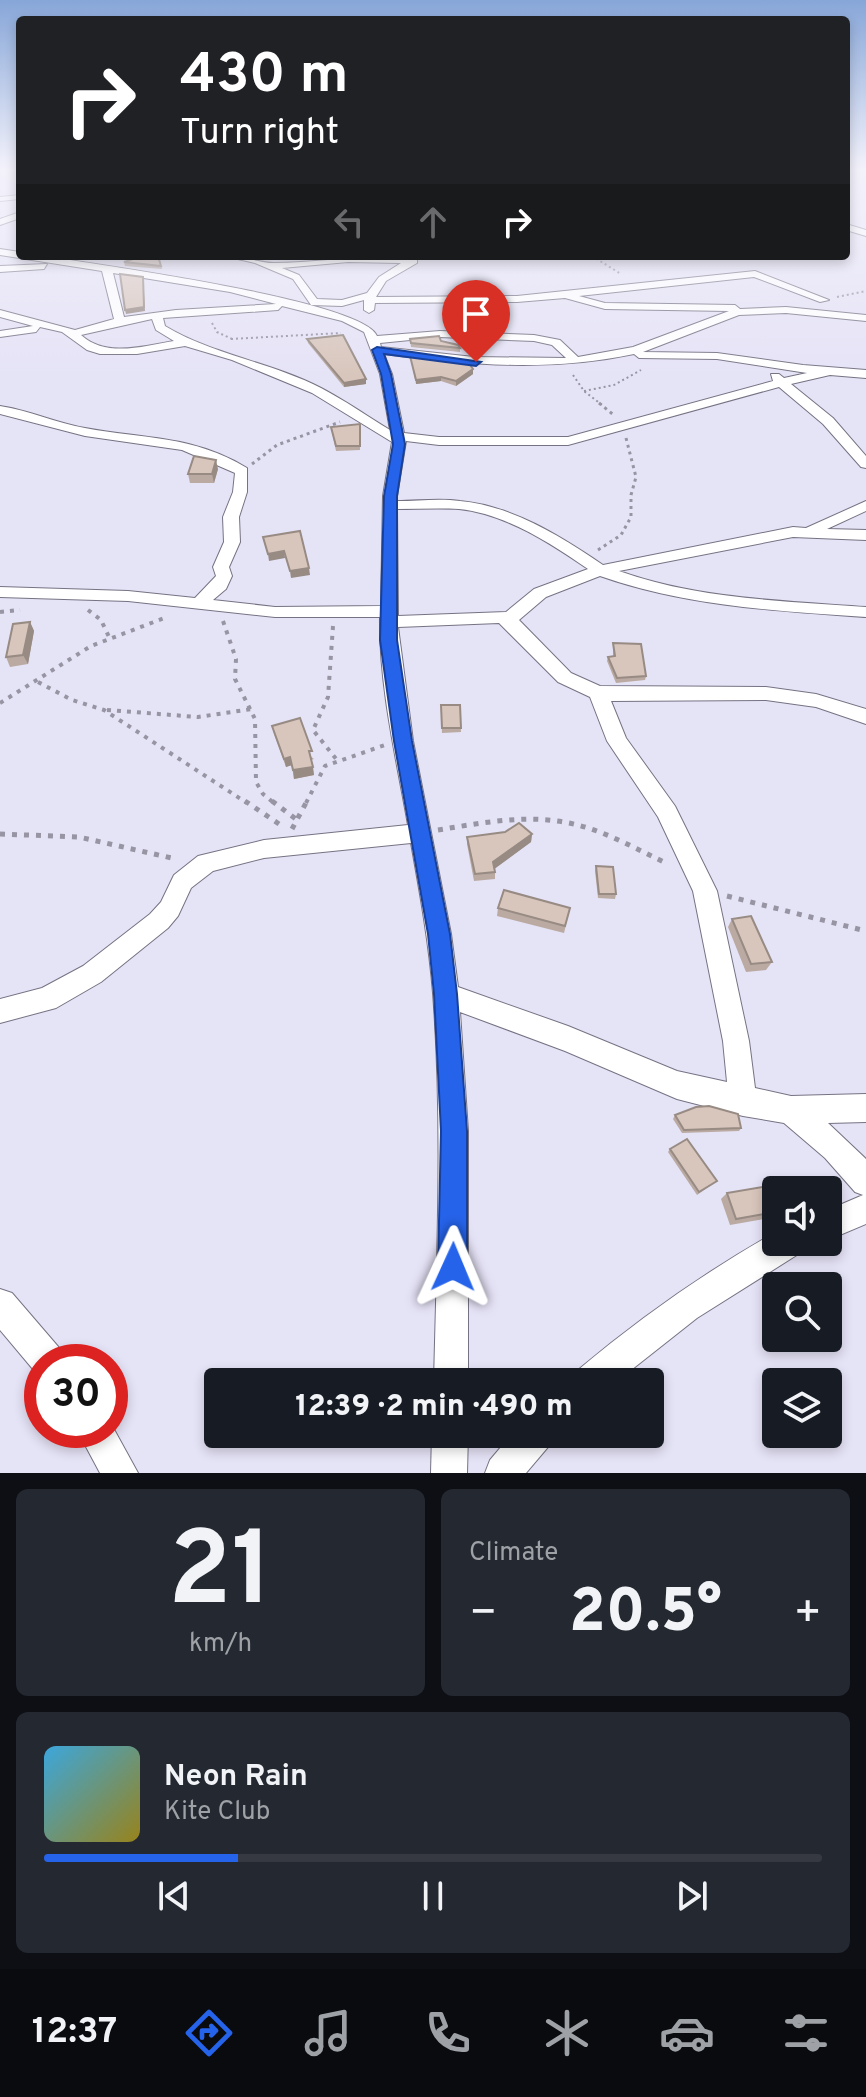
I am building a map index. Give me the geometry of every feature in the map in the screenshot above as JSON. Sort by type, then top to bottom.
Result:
[{"type":"street","points":[[51,260],[210,284],[269,299],[306,304],[359,323],[373,339],[476,362],[615,354],[717,356],[826,372],[866,374]]},
{"type":"street","points":[[0,269],[21,266],[96,267],[133,260]]},
{"type":"street","points":[[246,260],[296,277],[306,304]]},
{"type":"street","points":[[269,266],[331,260]]},
{"type":"street","points":[[364,260],[376,283]]},
{"type":"street","points":[[409,260],[413,261]]},
{"type":"street","points":[[413,261],[376,283],[369,298],[373,339],[386,374],[398,439],[391,505],[389,640],[403,741],[439,934],[446,994],[454,1131],[451,1368]]},
{"type":"street","points":[[96,267],[114,281],[111,305],[121,321]]},
{"type":"street","points":[[76,333],[121,321],[157,316],[342,303],[369,298],[517,299],[755,274],[824,300]]},
{"type":"street","points":[[565,295],[605,306],[712,306],[866,318]]},
{"type":"street","points":[[615,354],[653,344],[729,314],[750,311]]},
{"type":"street","points":[[0,313],[23,323],[52,326],[76,333],[89,347],[102,351],[185,343]]},
{"type":"street","points":[[157,316],[160,328],[185,343],[236,358],[316,390],[398,439],[568,441],[826,372]]},
{"type":"street","points":[[847,318],[866,327]]},
{"type":"street","points":[[0,334],[52,326]]},
{"type":"street","points":[[373,339],[440,334],[534,338],[556,342],[573,358]]},
{"type":"street","points":[[756,362],[828,421],[866,464]]},
{"type":"street","points":[[0,410],[78,431],[148,439],[187,448],[242,471],[240,492],[231,517],[232,542],[221,567],[224,576],[220,585],[198,604]]},
{"type":"street","points":[[391,505],[469,506],[545,533],[595,566],[645,586],[758,604],[866,612]]},
{"type":"street","points":[[811,531],[866,505]]},
{"type":"street","points":[[508,620],[540,593],[595,566],[811,531],[866,535]]},
{"type":"street","points":[[0,592],[128,596],[275,612],[336,610],[444,622],[493,616],[508,620],[561,676],[598,693],[781,694],[816,698],[866,717]]},
{"type":"street","points":[[598,693],[617,741],[667,812],[702,884],[736,1041],[743,1102]]},
{"type":"street","points":[[0,1011],[47,999],[92,974],[159,921],[170,909],[182,882],[206,863],[264,849],[420,833]]},
{"type":"street","points":[[446,994],[568,1039],[677,1085],[743,1102],[791,1110],[866,1108]]},
{"type":"street","points":[[791,1110],[835,1148],[866,1181]]},
{"type":"street","points":[[842,1219],[866,1209]]},
{"type":"street","points":[[608,1368],[682,1310],[763,1256]]},
{"type":"street","points":[[0,1305],[34,1344]]},
{"type":"street","points":[[105,1448],[120,1473]]},
{"type":"street","points":[[449,1473],[450,1448]]},
{"type":"street","points":[[503,1473],[524,1448]]},
{"type":"path","points":[[599,260],[622,274],[631,285]]},
{"type":"path","points":[[229,310],[212,324],[217,332],[231,339],[239,348],[236,358]]},
{"type":"path","points":[[231,339],[323,333],[373,339]]},
{"type":"path","points":[[584,391],[614,385],[676,355]]},
{"type":"path","points":[[551,360],[577,377],[584,391],[615,416],[623,428],[636,477],[627,528],[600,548],[595,566]]},
{"type":"path","points":[[242,471],[277,445],[323,426],[363,420]]},
{"type":"path","points":[[0,703],[91,646],[198,604]]},
{"type":"path","points":[[77,607],[87,609],[101,620],[110,639]]},
{"type":"path","points":[[220,608],[236,659],[235,679],[252,709],[256,782],[263,794],[296,819]]},
{"type":"path","points":[[0,612],[31,609]]},
{"type":"path","points":[[336,610],[328,697],[313,730],[337,760]]},
{"type":"path","points":[[38,682],[72,700],[104,710],[157,716],[216,716],[252,709]]},
{"type":"path","points":[[104,710],[153,743],[179,756],[291,832],[321,771],[337,760],[403,741]]},
{"type":"path","points":[[420,833],[484,823],[559,821],[586,828],[702,884],[866,931]]},
{"type":"path","points":[[0,834],[79,837],[177,860],[206,863]]},
{"type":"building","points":[[159,260],[161,266],[124,262]]},
{"type":"building","points":[[120,274],[143,277],[144,307],[125,310]]},
{"type":"building","points":[[343,335],[366,379],[344,383],[307,339]]},
{"type":"building","points":[[439,336],[441,341],[460,348],[411,343],[410,339]]},
{"type":"building","points":[[410,356],[468,362],[473,369],[456,381],[441,377],[416,380]]},
{"type":"building","points":[[360,424],[360,446],[336,446],[331,427]]},
{"type":"building","points":[[194,456],[216,460],[212,474],[188,474]]},
{"type":"building","points":[[300,531],[309,568],[290,571],[284,551],[268,554],[263,537]]},
{"type":"building","points":[[30,622],[23,655],[6,657],[13,624]]},
{"type":"building","points":[[613,643],[641,644],[646,676],[617,678],[608,657],[615,656]]},
{"type":"building","points":[[441,705],[460,705],[461,728],[442,728]]},
{"type":"building","points":[[300,718],[312,751],[309,751],[313,767],[293,770],[290,757],[284,759],[272,726]]},
{"type":"building","points":[[519,823],[532,834],[493,862],[495,872],[475,874],[467,837],[505,832]]},
{"type":"building","points":[[596,866],[613,867],[616,894],[599,894]]},
{"type":"building","points":[[504,890],[570,908],[565,926],[498,908]]},
{"type":"building","points":[[751,916],[772,962],[751,964],[732,919]]},
{"type":"building","points":[[709,1106],[738,1114],[741,1128],[684,1130],[675,1115]]},
{"type":"building","points":[[687,1139],[717,1181],[699,1192],[670,1149]]},
{"type":"building","points":[[762,1187],[762,1214],[736,1219],[727,1193]]},
{"type":"route","points":[[453,1267],[454,1131],[446,994],[439,934],[403,741],[389,640],[390,496],[399,444],[386,374],[377,350],[476,362]]}]
